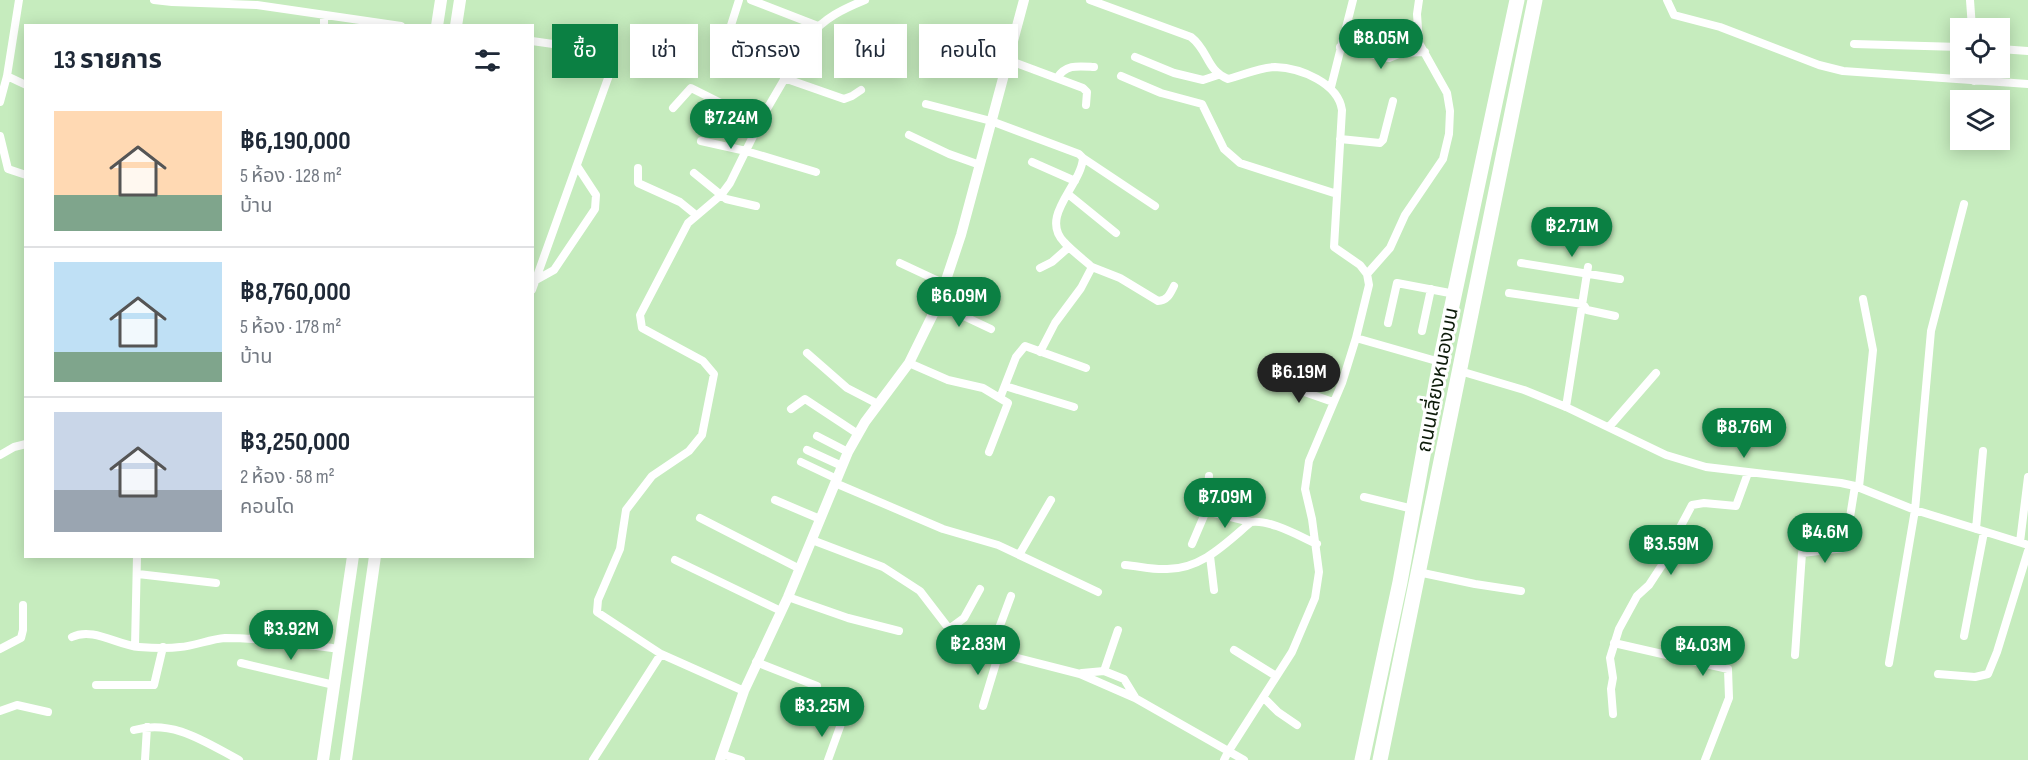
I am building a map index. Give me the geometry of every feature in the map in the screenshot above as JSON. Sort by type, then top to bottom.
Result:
[{"type":"highway","name":"ถนนเลี่ยงหนองมน","points":[[1362,760],[1400,582],[1440,362],[1517,0]]},
{"type":"highway","name":"ถนนเลี่ยงหนองมน","points":[[1380,760],[1535,0]]},
{"type":"highway","points":[[1476,193],[1495,197]]},
{"type":"main road","points":[[437,24],[441,0]]},
{"type":"main road","points":[[456,24],[460,0]]},
{"type":"main road","points":[[323,760],[353,558]]},
{"type":"main road","points":[[346,760],[375,558]]},
{"type":"street","points":[[0,102],[8,76],[19,0]]},
{"type":"street","points":[[154,0],[172,3],[257,5],[387,24]]},
{"type":"street","points":[[731,24],[739,0]]},
{"type":"street","points":[[751,0],[813,24]]},
{"type":"street","points":[[821,24],[838,12],[865,0]]},
{"type":"street","points":[[1018,24],[1024,0]]},
{"type":"street","points":[[1090,0],[1191,37],[1200,44],[1218,75],[1228,79],[1274,67],[1302,72],[1330,87],[1341,99],[1334,247],[1360,266],[1367,274],[1369,285],[1342,383],[1309,461],[1305,489],[1317,544],[1319,572],[1315,598],[1292,652],[1226,756]]},
{"type":"street","points":[[1330,87],[1353,0]]},
{"type":"street","points":[[1367,274],[1390,248],[1405,215],[1443,159],[1449,134],[1450,111],[1447,93],[1419,43],[1417,14],[1419,0]]},
{"type":"street","points":[[1667,0],[1674,15],[1720,27],[1819,65],[1842,71],[2028,84]]},
{"type":"street","points":[[1970,0],[1971,18]]},
{"type":"street","points":[[324,15],[324,24]]},
{"type":"street","points":[[534,40],[602,51],[610,55],[612,61],[612,67],[534,285]]},
{"type":"street","points":[[1854,44],[1950,47]]},
{"type":"street","points":[[1340,47],[1389,58],[1401,53],[1425,52]]},
{"type":"street","points":[[2010,50],[2028,51]]},
{"type":"street","points":[[1135,57],[1174,73],[1203,81],[1218,75]]},
{"type":"street","points":[[1018,64],[1083,88],[1087,92],[1086,105]]},
{"type":"street","points":[[1057,78],[1062,70],[1074,65],[1094,68]]},
{"type":"street","points":[[8,76],[24,84]]},
{"type":"street","points":[[1121,76],[1161,93],[1202,104],[1224,148],[1240,163],[1337,195]]},
{"type":"street","points":[[744,691],[661,654],[597,612],[598,600],[620,549],[626,510],[652,476],[688,452],[702,435],[714,374],[703,361],[642,328],[640,315],[688,223],[721,195],[730,183],[784,78],[843,99],[861,90]]},
{"type":"street","points":[[741,760],[721,757],[744,691],[788,597],[848,452],[878,404],[909,363],[938,304],[961,235],[1003,78]]},
{"type":"street","points":[[673,108],[691,88],[723,104],[764,114]]},
{"type":"street","points":[[1340,139],[1380,143],[1383,140],[1393,101]]},
{"type":"street","points":[[926,104],[991,121],[1079,154],[1155,206]]},
{"type":"street","points":[[909,135],[949,154],[980,165]]},
{"type":"street","points":[[0,136],[8,169],[24,174]]},
{"type":"street","points":[[701,141],[746,151],[816,172]]},
{"type":"street","points":[[1083,158],[1075,181],[1056,217],[1055,229],[1063,241],[1092,267],[1120,278],[1158,302],[1170,296],[1174,286]]},
{"type":"street","points":[[1032,162],[1075,181]]},
{"type":"street","points":[[536,280],[554,270],[595,209],[596,195],[577,166]]},
{"type":"street","points":[[638,168],[638,183],[680,202],[696,215]]},
{"type":"street","points":[[694,172],[726,199],[756,206]]},
{"type":"street","points":[[1068,195],[1116,233]]},
{"type":"street","points":[[1889,663],[1915,510],[1931,331],[1964,204]]},
{"type":"street","points":[[1040,268],[1052,262],[1069,247]]},
{"type":"street","points":[[900,263],[945,284]]},
{"type":"street","points":[[1521,263],[1588,270],[1620,279]]},
{"type":"street","points":[[1040,352],[1055,323],[1092,267]]},
{"type":"street","points":[[1566,406],[1588,270]]},
{"type":"street","points":[[1388,323],[1397,283],[1455,294]]},
{"type":"street","points":[[1422,332],[1431,289]]},
{"type":"street","points":[[1509,292],[1583,304],[1587,310],[1615,316]]},
{"type":"street","points":[[1795,655],[1802,553],[1845,548],[1857,487],[1873,350],[1863,299]]},
{"type":"street","points":[[938,304],[991,329]]},
{"type":"street","points":[[1356,338],[1440,362]]},
{"type":"street","points":[[1000,398],[1016,357],[1025,346],[1086,368]]},
{"type":"street","points":[[807,353],[847,388],[878,404]]},
{"type":"street","points":[[909,363],[948,380],[983,388],[1008,403],[989,452]]},
{"type":"street","points":[[1460,371],[1524,390],[1566,406],[1665,455],[1706,467],[1841,483],[1915,510],[2024,544],[2028,477]]},
{"type":"street","points":[[1609,427],[1656,374]]},
{"type":"street","points":[[1273,381],[1333,402]]},
{"type":"street","points":[[1005,386],[1074,407]]},
{"type":"street","points":[[791,409],[805,399],[858,434]]},
{"type":"street","points":[[817,436],[848,452]]},
{"type":"street","points":[[0,455],[24,444]]},
{"type":"street","points":[[807,450],[842,466]]},
{"type":"street","points":[[1964,636],[1980,531],[1983,451]]},
{"type":"street","points":[[801,462],[836,481],[943,529],[978,538],[1098,592]]},
{"type":"street","points":[[1613,714],[1611,689],[1613,678],[1610,658],[1624,618],[1637,596],[1649,585],[1664,564],[1692,505],[1704,503],[1736,506],[1748,473]]},
{"type":"street","points":[[1192,544],[1206,511],[1209,476]]},
{"type":"street","points":[[1364,497],[1413,509]]},
{"type":"street","points":[[775,500],[820,519]]},
{"type":"street","points":[[1019,555],[1051,500]]},
{"type":"street","points":[[1206,511],[1251,522],[1257,521],[1317,544]]},
{"type":"street","points":[[700,518],[800,568]]},
{"type":"street","points":[[1125,564],[1166,569],[1194,564],[1210,556],[1251,522]]},
{"type":"street","points":[[812,540],[883,567],[910,584],[920,591],[953,634],[997,653],[1080,674],[1135,698],[1226,756],[1244,760]]},
{"type":"street","points":[[1938,674],[1983,676],[1992,669],[2028,551]]},
{"type":"street","points":[[1210,556],[1214,590]]},
{"type":"street","points":[[135,646],[137,558]]},
{"type":"street","points":[[675,560],[781,611]]},
{"type":"street","points":[[1418,572],[1521,591]]},
{"type":"street","points":[[138,574],[216,583]]},
{"type":"street","points":[[949,629],[964,618],[980,589]]},
{"type":"street","points":[[983,706],[997,653],[998,642],[995,639],[1011,596]]},
{"type":"street","points":[[788,597],[848,618],[899,631]]},
{"type":"street","points":[[0,649],[21,638],[22,604]]},
{"type":"street","points":[[1104,671],[1118,630]]},
{"type":"street","points":[[72,637],[80,633],[135,646],[181,647],[222,638],[339,649]]},
{"type":"street","points":[[1614,643],[1728,669],[1729,698],[1705,760]]},
{"type":"street","points":[[96,685],[154,685],[163,647]]},
{"type":"street","points":[[1234,650],[1276,676]]},
{"type":"street","points":[[593,760],[661,654]]},
{"type":"street","points":[[756,662],[818,687]]},
{"type":"street","points":[[241,663],[334,685]]},
{"type":"street","points":[[1080,674],[1104,671],[1125,678],[1135,698]]},
{"type":"street","points":[[1263,697],[1278,712],[1298,725]]},
{"type":"street","points":[[0,711],[17,705],[48,712]]},
{"type":"street","points":[[828,760],[841,724]]},
{"type":"street","points":[[145,760],[147,727]]},
{"type":"street","points":[[134,730],[147,727],[175,729],[190,734],[239,760]]}]
